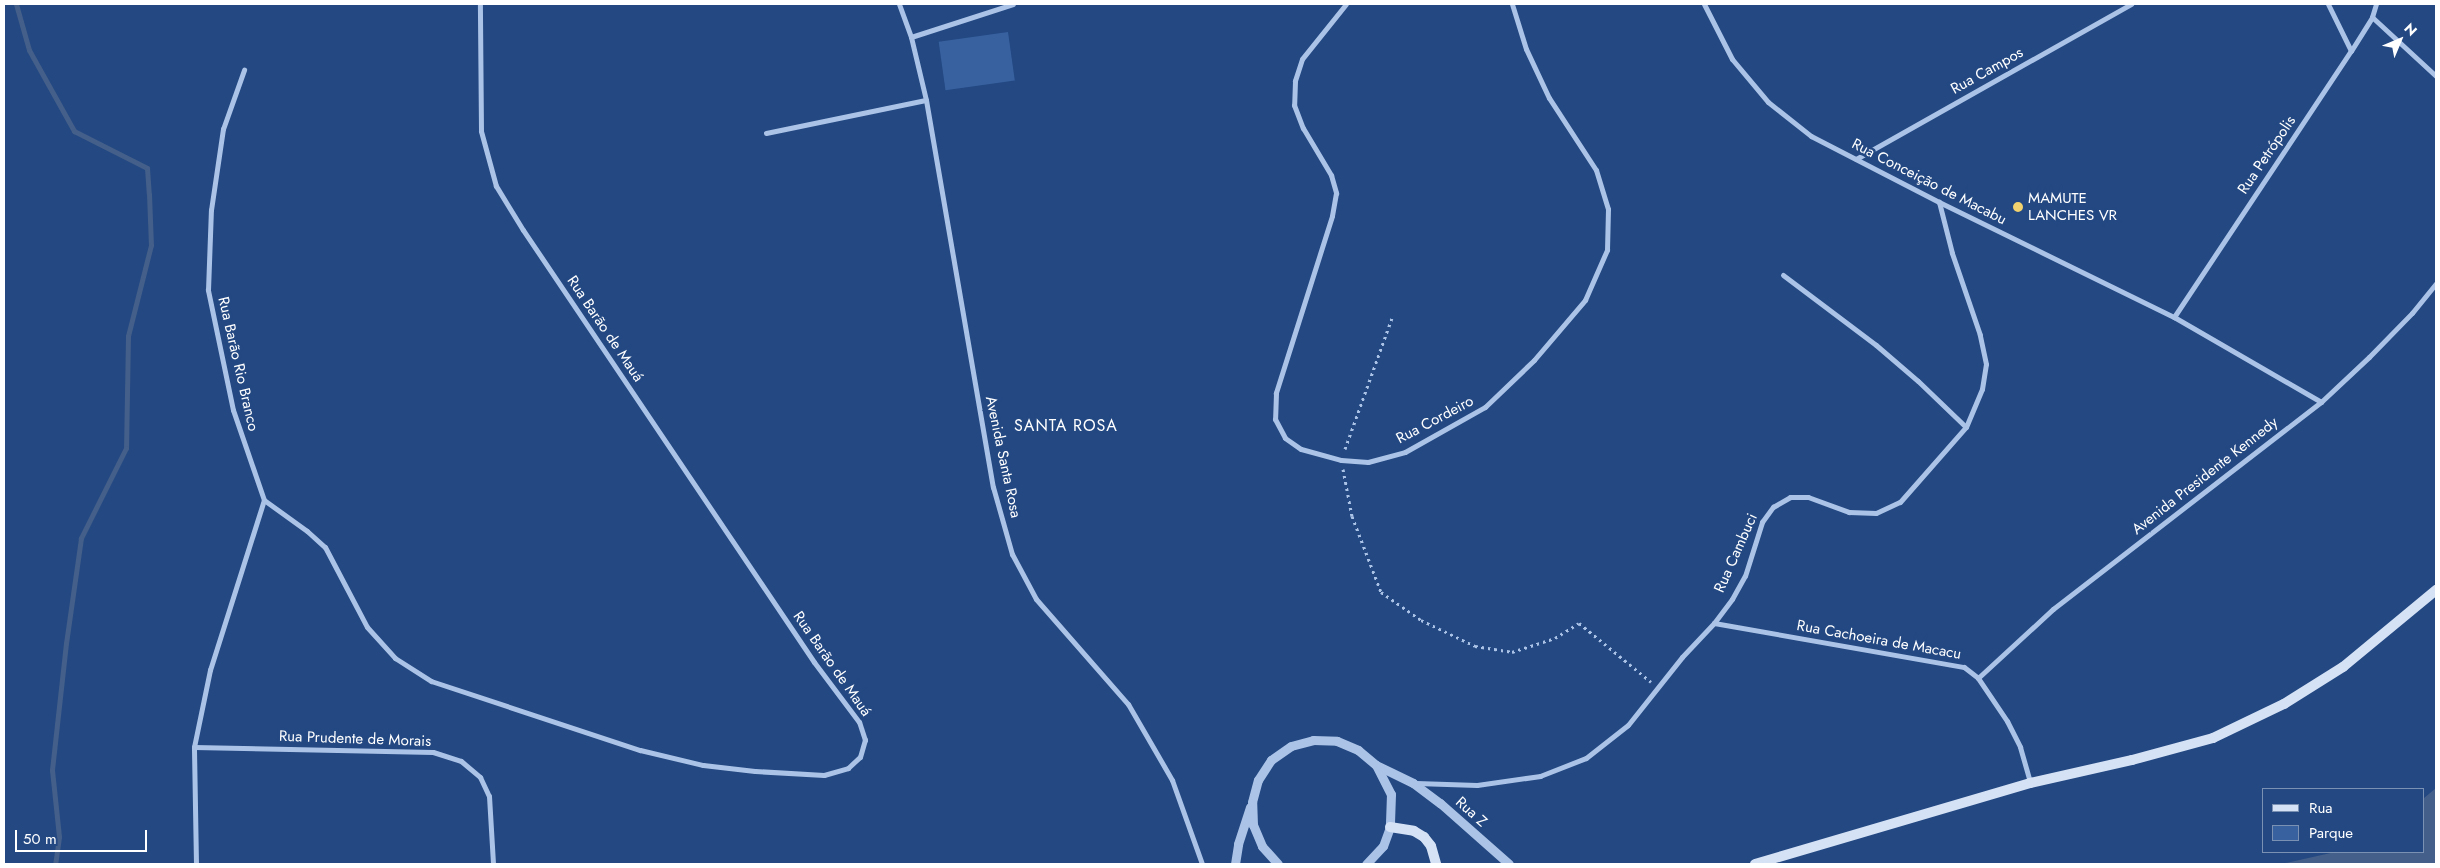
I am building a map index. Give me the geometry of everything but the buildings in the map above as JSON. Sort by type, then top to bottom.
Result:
[{"type":"main road","points":[[1755,864],[2030,783],[2132,760],[2213,738],[2284,704],[2343,667],[2436,590]]},
{"type":"main road","points":[[1390,827],[1424,836],[1431,846],[1436,864]]},
{"type":"street","name":"Rua Barão de Mauá","points":[[264,500],[307,531],[325,548],[367,627],[395,658],[431,681],[640,750],[703,765],[755,771],[824,775],[848,768],[860,757],[865,740],[859,722],[797,638],[523,230],[496,186],[481,131],[480,4]]},
{"type":"street","name":"Avenida Santa Rosa","points":[[899,4],[911,37],[926,100],[993,487],[1012,554],[1036,599],[1128,704],[1172,780],[1202,864]]},
{"type":"street","points":[[911,37],[1013,4]]},
{"type":"street","name":"Rua Cordeiro","points":[[1346,4],[1302,59],[1295,81],[1294,105],[1303,128],[1331,175],[1336,193],[1332,216],[1276,394],[1275,419],[1285,438],[1301,449],[1341,460],[1368,462],[1405,452],[1485,407],[1534,360],[1585,300],[1607,250],[1608,209],[1596,170],[1549,98],[1526,49],[1512,4]]},
{"type":"street","name":"Rua Conceição de Macabu","points":[[1704,4],[1732,59],[1768,102],[1811,136],[1939,202],[2174,317],[2322,402]]},
{"type":"street","name":"Rua Campos","points":[[1856,159],[2131,4]]},
{"type":"street","points":[[2328,4],[2351,51]]},
{"type":"street","name":"Rua Petrópolis","points":[[2174,317],[2351,51],[2372,17],[2376,4]]},
{"type":"street","points":[[2372,17],[2436,76]]},
{"type":"street","name":"Rua Barão Rio Branco","points":[[244,70],[223,129],[211,210],[208,290],[233,410],[264,500]]},
{"type":"street","points":[[766,133],[926,100]]},
{"type":"street","name":"Rua Cambuci","points":[[1412,783],[1478,785],[1540,776],[1586,758],[1628,725],[1657,687],[1714,623],[1732,599],[1741,584],[1762,522],[1773,507],[1790,497],[1808,498],[1849,512],[1876,513],[1900,502],[1966,427],[1982,389],[1986,364],[1980,335],[1952,253],[1939,202]]},
{"type":"street","points":[[1783,275],[1876,345],[1918,381],[1966,427]]},
{"type":"street","name":"Avenida Presidente Kennedy","points":[[1978,678],[2053,609],[2322,402],[2369,358],[2412,313],[2436,283]]},
{"type":"street","points":[[196,864],[194,747],[210,670],[264,500]]},
{"type":"street","name":"Rua Cachoeira de Macacu","points":[[1714,623],[1964,666],[1978,678],[2007,721],[2020,747],[2030,783]]},
{"type":"street","points":[[1235,864],[1238,844],[1258,780],[1272,760],[1290,746],[1313,740],[1337,741],[1358,750],[1376,765],[1391,794],[1390,827],[1382,846],[1368,864]]},
{"type":"street","name":"Rua Prudente de Morais","points":[[194,747],[433,752],[461,762],[480,776],[489,796],[493,864]]},
{"type":"street","name":"Rua Z","points":[[1376,765],[1412,783],[1440,803],[1509,864]]},
{"type":"street","points":[[1252,802],[1253,825],[1262,846],[1278,864]]},
{"type":"path","points":[[1392,318],[1341,460],[1352,516],[1381,592],[1421,620],[1475,646],[1512,652],[1555,638],[1579,623],[1657,687]]},
{"type":"green space","points":[[1008,32],[1015,81],[946,90],[939,42]]},
{"type":"shaded area","points":[[2436,788],[2436,864],[2281,864],[2330,853],[2425,853],[2425,797]]},
{"type":"waterway","points":[[16,4],[29,50],[74,131],[147,168],[149,194],[151,245],[128,336],[126,448],[81,538],[66,643],[52,770],[59,837],[55,864]]},
{"type":"place","name":"MAMUTE LANCHES VR","points":[[2018,207]]},
{"type":"district","name":"SANTA ROSA","points":[[1066,426]]}]
